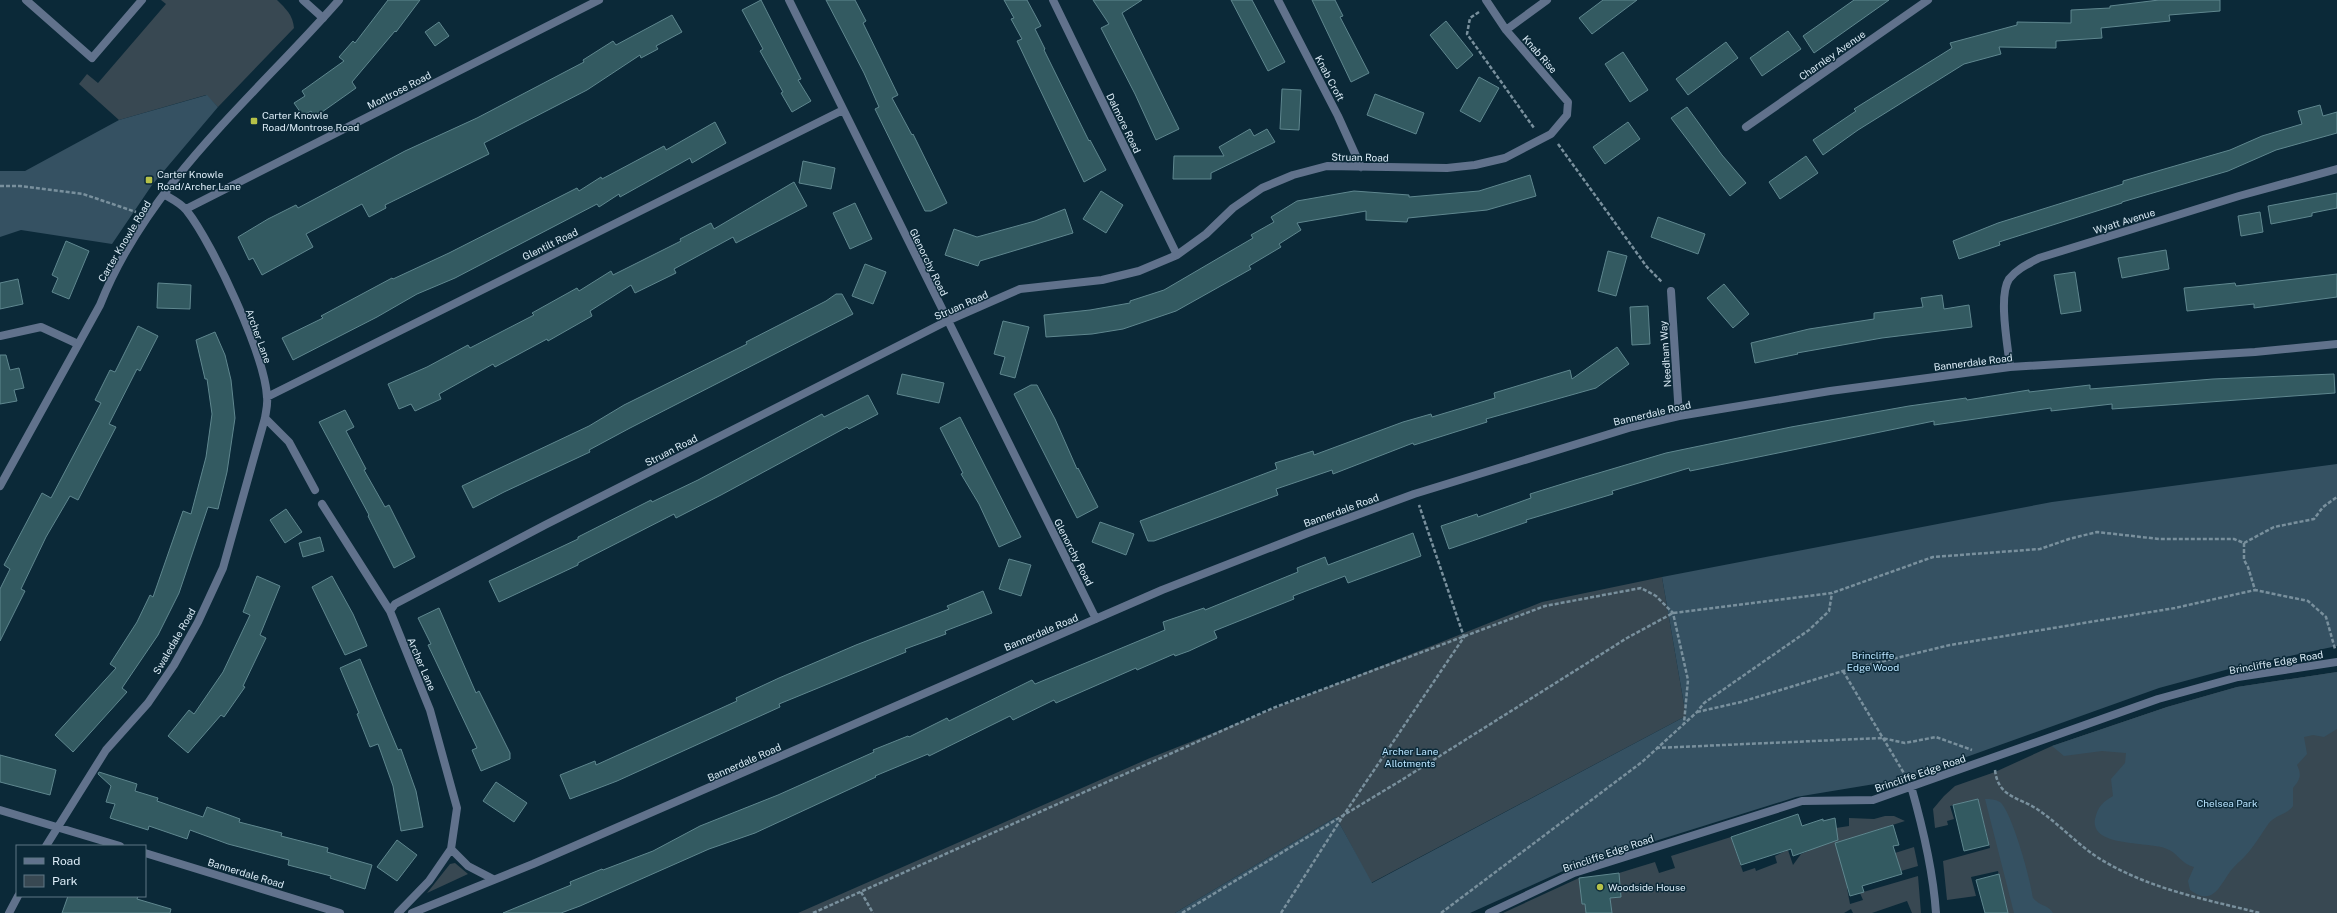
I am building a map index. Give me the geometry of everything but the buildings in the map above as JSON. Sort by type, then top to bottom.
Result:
[{"type":"street","points":[[26,0],[92,58],[142,0]]},
{"type":"street","points":[[303,0],[323,18]]},
{"type":"street","name":"Carter Knowle Road","points":[[0,486],[100,305],[111,279],[149,216],[235,111],[339,0]]},
{"type":"street","name":"Montrose Road","points":[[186,209],[599,0]]},
{"type":"street","name":"Glenorchy Road","points":[[789,0],[947,322],[1096,619]]},
{"type":"street","name":"Dalmore Road","points":[[1053,0],[1177,255]]},
{"type":"street","name":"Knab Croft","points":[[1278,0],[1338,116],[1361,167]]},
{"type":"street","name":"Knab Rise","points":[[1486,0],[1506,30],[1565,96],[1568,109],[1563,121]]},
{"type":"street","points":[[1506,30],[1547,0]]},
{"type":"street","name":"Charnley Avenue","points":[[1746,127],[1927,0]]},
{"type":"street","name":"Glentilt Road","points":[[267,397],[843,110]]},
{"type":"street","name":"Struan Road","points":[[390,611],[395,604],[545,525],[947,322],[1020,289],[1102,280],[1139,271],[1177,255],[1206,234],[1233,208],[1262,188],[1293,175],[1328,166],[1447,168],[1475,165],[1505,158],[1552,134],[1563,121]]},
{"type":"street","name":"Wyatt Avenue","points":[[2010,367],[2004,295],[2008,280],[2020,268],[2039,258],[2239,196],[2337,169]]},
{"type":"street","name":"Archer Lane","points":[[165,195],[186,209],[236,301],[259,360],[267,397],[265,418]]},
{"type":"street","name":"Needham Way","points":[[1671,291],[1679,416]]},
{"type":"street","points":[[0,336],[40,327],[78,344]]},
{"type":"street","name":"Bannerdale Road","points":[[412,913],[730,779],[1096,619],[1308,533],[1414,494],[1632,427],[1679,416],[1830,391],[2010,367],[2255,352],[2337,344]]},
{"type":"street","points":[[265,418],[289,442],[315,490]]},
{"type":"street","name":"Swaledale Road","points":[[47,845],[106,750],[157,690],[174,665],[198,622],[223,568],[265,418]]},
{"type":"street","name":"Archer Lane","points":[[322,504],[390,611],[430,710],[452,782],[458,808],[451,849],[429,880],[398,913]]},
{"type":"street","name":"Brincliffe Edge Road","points":[[1489,913],[1574,873],[1802,801],[1873,800],[2158,699],[2238,677],[2337,662]]},
{"type":"street","points":[[1911,786],[1926,838],[1934,887],[1936,913]]},
{"type":"street","points":[[0,810],[117,845]]},
{"type":"street","points":[[451,849],[468,866],[493,879]]},
{"type":"street","name":"Bannerdale Road","points":[[146,853],[340,913]]},
{"type":"street","points":[[9,913],[17,897]]},
{"type":"path","points":[[1481,10],[1470,18],[1467,34],[1535,129]]},
{"type":"path","points":[[1552,134],[1647,267],[1671,291]]},
{"type":"path","points":[[0,186],[20,186],[83,194],[149,216]]},
{"type":"path","points":[[1414,494],[1464,637]]},
{"type":"path","points":[[1182,913],[1342,816],[1621,642],[1672,613],[1832,593],[1933,558],[2040,549],[2096,532],[2159,540],[2234,539],[2244,543],[2274,527],[2314,519],[2324,507],[2337,497]]},
{"type":"path","points":[[2244,543],[2244,560],[2248,567],[2255,590]]},
{"type":"path","points":[[814,913],[1273,708],[1545,606],[1641,588],[1656,596],[1672,613],[1688,680],[1684,723]]},
{"type":"path","points":[[1697,712],[1741,702],[1843,671],[1950,645],[2175,608],[2255,590],[2308,601],[2326,617],[2337,656]]},
{"type":"path","points":[[1440,913],[1500,867],[1548,834],[1656,748],[1697,712],[1704,703],[1809,630],[1829,611],[1832,593]]},
{"type":"path","points":[[1281,913],[1342,816],[1464,637]]},
{"type":"path","points":[[1843,671],[1911,786]]},
{"type":"path","points":[[1656,748],[1882,738],[1905,742],[1936,737],[1994,758],[1998,784],[2005,791],[2014,798],[2037,809],[2106,863],[2161,887],[2260,913]]},
{"type":"path","points":[[862,892],[873,913]]},
{"type":"green space","points":[[161,0],[277,0],[291,16],[294,28],[218,107],[206,95],[119,120],[79,84],[87,74],[98,83],[166,4]]},
{"type":"green space","points":[[207,95],[218,107],[152,185],[112,244],[21,230],[0,237],[0,171],[25,171],[119,120]]},
{"type":"green space","name":"Brincliffe Edge Wood","points":[[2337,464],[2337,646],[2229,669],[2159,688],[1905,779],[1796,797],[1572,867],[1470,913],[1175,913],[1336,817],[1372,883],[1686,716],[1662,577],[2052,502]]},
{"type":"green space","name":"Archer Lane Allotments","points":[[1662,577],[1686,716],[1371,883],[1336,817],[1175,913],[798,913],[1150,758],[1542,602]]},
{"type":"green space","name":"Chelsea Park","points":[[2337,672],[2337,913],[2008,913],[1998,871],[1971,877],[1976,896],[1947,900],[1943,861],[1990,848],[1978,799],[1950,806],[1954,819],[1947,821],[1948,825],[1935,828],[1933,809],[1955,786],[1995,772],[2052,746],[2167,707],[2237,687]]},
{"type":"green space","points":[[2337,672],[2337,729],[2324,737],[2313,735],[2304,737],[2307,754],[2297,765],[2300,775],[2299,780],[2293,788],[2293,806],[2269,823],[2251,849],[2229,872],[2217,890],[2206,896],[2199,895],[2190,890],[2188,881],[2194,867],[2190,866],[2171,851],[2159,847],[2111,839],[2102,835],[2096,828],[2095,819],[2099,808],[2104,802],[2113,796],[2111,779],[2125,763],[2126,753],[2102,751],[2064,756],[2052,746],[2167,707],[2237,687]]},
{"type":"green space","points":[[1985,799],[1998,801],[2005,808],[2020,847],[2029,877],[2033,898],[2038,903],[2049,908],[2053,913],[2014,913]]},
{"type":"green space","points":[[1885,816],[1894,816],[1905,821],[1861,835],[1862,884],[1847,888],[1850,904],[1863,900],[1860,893],[1918,876],[1921,913],[1912,913],[1907,901],[1872,913],[1853,913],[1851,909],[1844,913],[1608,913],[1612,912],[1610,898],[1621,896],[1619,873],[1655,862],[1659,873],[1675,868],[1671,856],[1731,837],[1743,872],[1755,868],[1756,871],[1777,863],[1775,856],[1788,850],[1793,865],[1801,854],[1808,851],[1805,842],[1837,835],[1836,828],[1849,826],[1849,818],[1874,819]]},
{"type":"green space","points":[[1914,847],[1918,866],[1901,871],[1895,853]]},
{"type":"green space","points":[[455,863],[468,874],[427,893],[450,864]]},
{"type":"green space","points":[[1579,878],[1582,904],[1585,904],[1586,913],[1503,913]]},
{"type":"place","name":"Carter Knowle Road/Montrose Road","points":[[254,121]]},
{"type":"place","name":"Carter Knowle Road/Archer Lane","points":[[149,180]]},
{"type":"place","name":"Woodside House","points":[[1600,887]]}]
